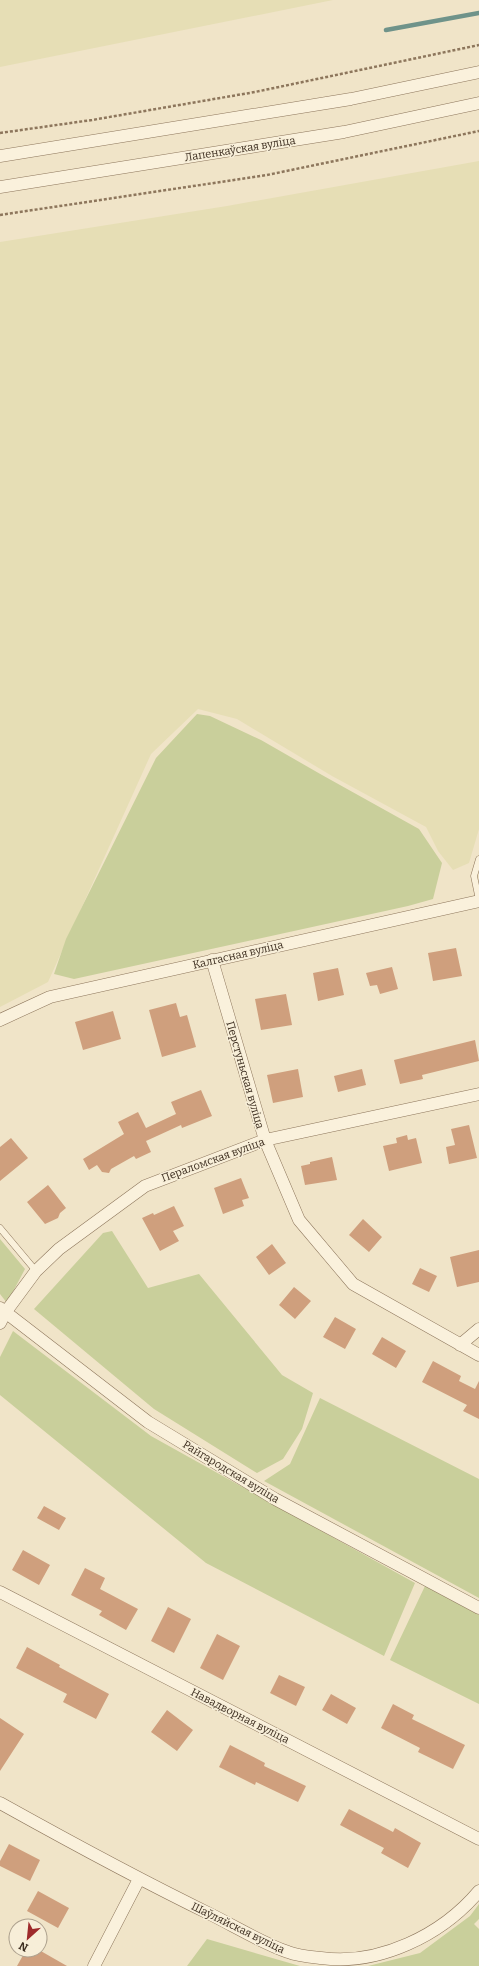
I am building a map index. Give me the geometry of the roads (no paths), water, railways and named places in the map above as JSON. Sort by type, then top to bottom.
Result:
[{"type":"street","points":[[0,156],[351,99],[479,72]]},
{"type":"street","name":"Лапенкаўская вуліца","points":[[0,187],[344,132],[479,103]]},
{"type":"street","name":"Калгасная вуліца","points":[[0,1020],[50,997],[479,900]]},
{"type":"street","name":"Перстуньская вуліца","points":[[212,960],[265,1140],[300,1220],[353,1284],[479,1355]]},
{"type":"street","name":"Пераломская вуліца","points":[[2,1315],[36,1271],[59,1249],[145,1186],[265,1140],[479,1094]]},
{"type":"street","name":"Райгародская вуліца","points":[[2,1315],[148,1422],[275,1499],[479,1608]]},
{"type":"street","points":[[460,1345],[479,1328]]},
{"type":"street","name":"Навадворная вуліца","points":[[0,1592],[479,1839]]},
{"type":"street","name":"Шаўляйская вуліца","points":[[0,1803],[138,1879],[288,1952],[323,1958],[359,1958],[409,1945],[441,1927],[466,1906],[479,1891]]},
{"type":"street","points":[[94,1966],[138,1879]]},
{"type":"lane","points":[[479,859],[474,876],[479,900]]},
{"type":"lane","points":[[0,1228],[36,1271]]},
{"type":"waterway","points":[[386,30],[479,13]]}]
